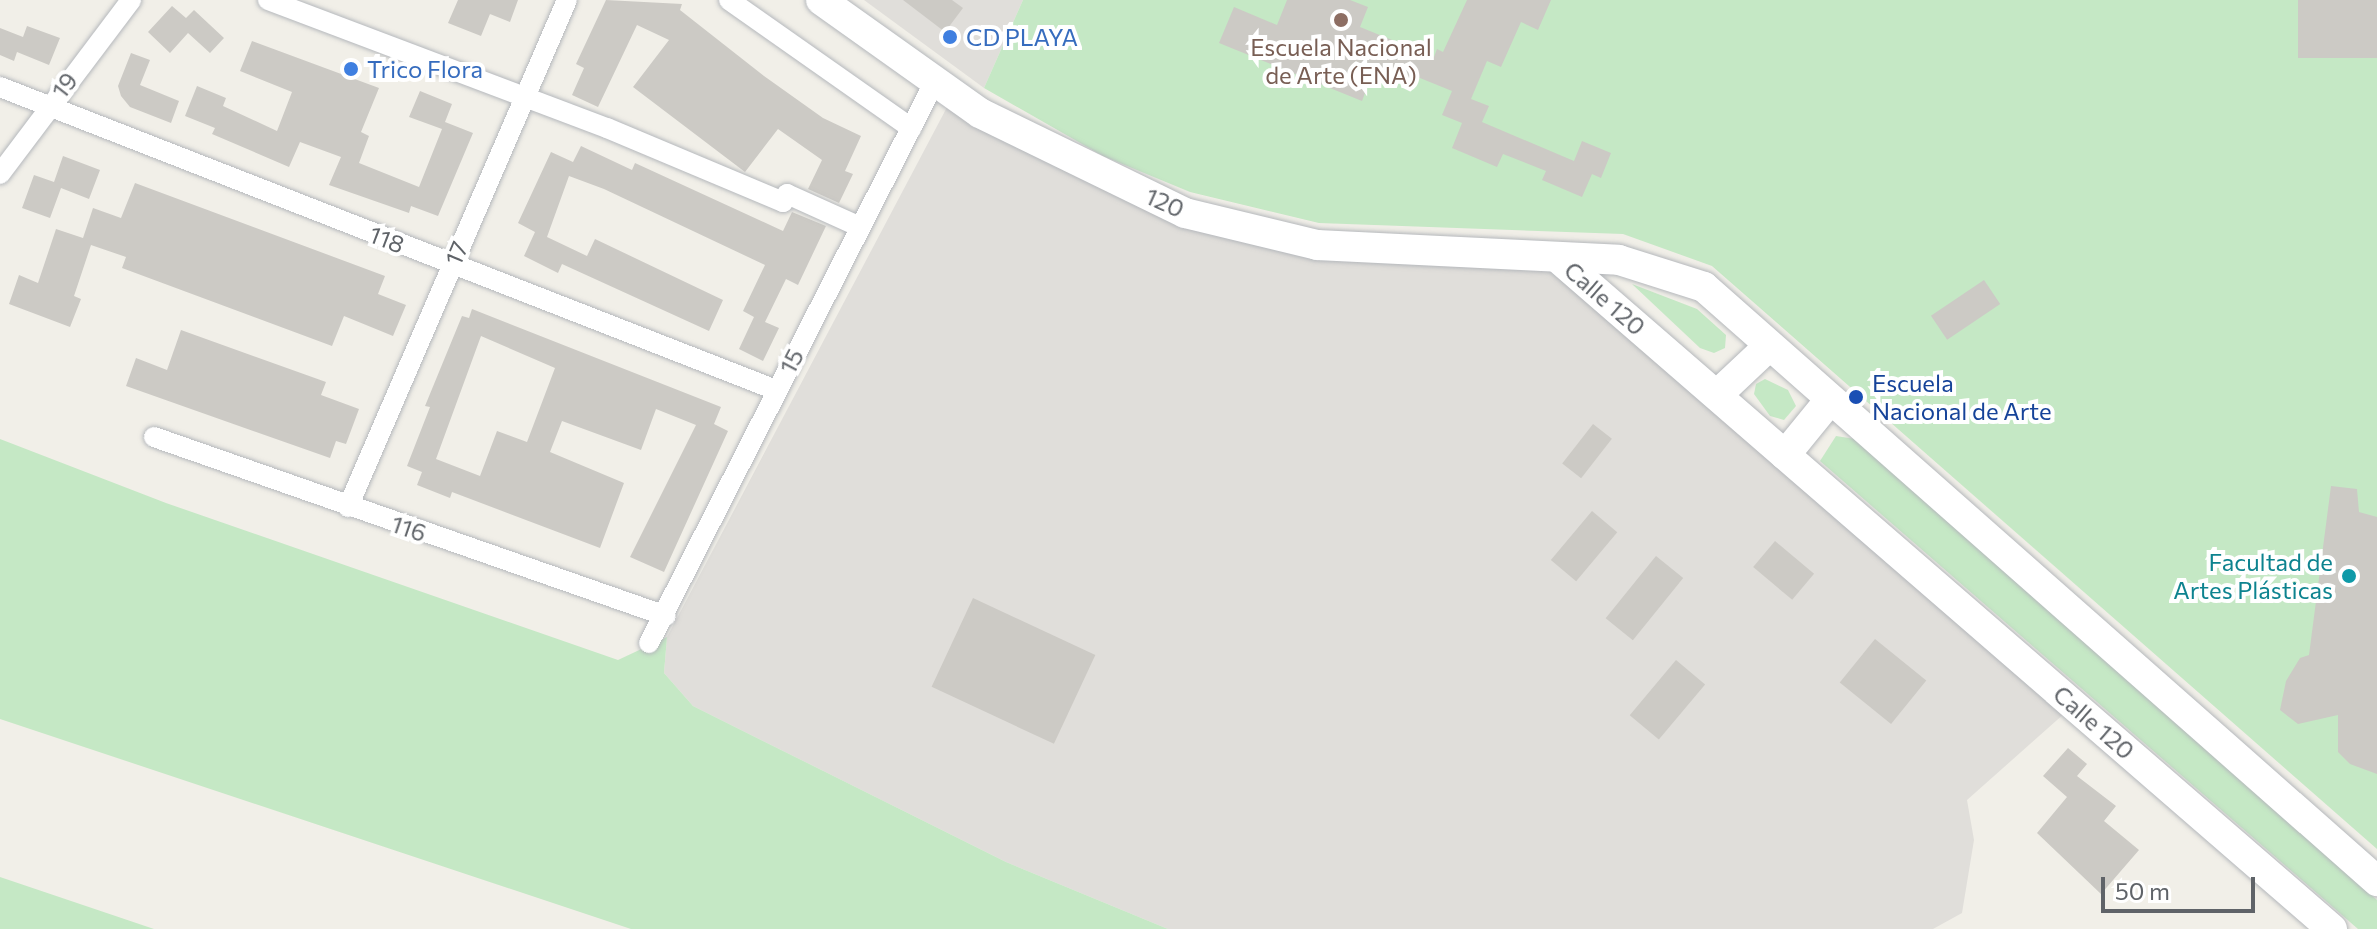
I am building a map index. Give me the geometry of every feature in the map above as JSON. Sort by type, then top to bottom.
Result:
[{"type":"main road","name":"120","points":[[821,0],[980,113],[1185,213],[1317,245],[1559,259]]},
{"type":"main road","name":"Calle 120","points":[[1559,259],[1619,260],[1704,287],[1829,401],[2377,881]]},
{"type":"main road","name":"Calle 120","points":[[1559,259],[2332,929]]},
{"type":"main road","points":[[1717,395],[1769,346]]},
{"type":"main road","points":[[1785,455],[1829,401]]},
{"type":"street","name":"19","points":[[0,174],[47,106],[131,0]]},
{"type":"street","points":[[268,0],[522,95],[783,202],[787,194],[860,227]]},
{"type":"street","name":"17","points":[[348,507],[522,95],[567,0]]},
{"type":"street","points":[[729,0],[911,128]]},
{"type":"street","name":"15","points":[[649,643],[666,616],[776,390],[935,81]]},
{"type":"street","name":"118","points":[[0,87],[776,390]]},
{"type":"street","name":"116","points":[[154,437],[666,616]]},
{"type":"shaded area","points":[[864,0],[1023,0],[984,88]]},
{"type":"shaded area","points":[[954,94],[1185,213],[1317,245],[1559,259],[2074,705],[1967,800],[1974,840],[1962,913],[1933,929],[1168,929],[1006,862],[693,706],[664,673],[667,637]]},
{"type":"green space","points":[[1023,0],[2377,0],[2377,849],[1712,266],[1623,234],[1319,223],[1190,192],[1103,156],[984,88]]},
{"type":"green space","points":[[1632,284],[1697,309],[1726,335],[1725,348],[1714,353],[1700,348]]},
{"type":"green space","points":[[1765,379],[1788,390],[1796,406],[1784,420],[1770,416],[1754,394],[1756,384]]},
{"type":"green space","points":[[1836,436],[1855,439],[2377,900],[2377,929],[2358,929],[1820,461]]},
{"type":"green space","points":[[0,439],[166,503],[618,660],[667,637],[664,673],[693,706],[1006,862],[1168,929],[631,929],[0,719]]},
{"type":"green space","points":[[0,877],[154,929],[0,929]]},
{"type":"building","points":[[458,0],[518,0],[510,22],[490,14],[481,36],[448,23]]},
{"type":"building","points":[[606,0],[682,4],[680,10],[764,76],[823,118],[861,136],[845,171],[853,174],[839,203],[808,189],[822,160],[778,129],[745,172],[633,87],[669,40],[637,25],[598,107],[572,95],[584,68],[576,64]]},
{"type":"building","points":[[903,0],[952,0],[963,8],[945,32]]},
{"type":"building","points":[[1287,0],[1350,0],[1368,7],[1360,27],[1434,57],[1437,49],[1443,52],[1467,0],[1551,0],[1538,30],[1521,22],[1501,67],[1487,61],[1471,99],[1489,106],[1482,122],[1574,161],[1582,141],[1611,153],[1601,178],[1592,174],[1582,197],[1542,180],[1546,171],[1503,154],[1497,167],[1452,148],[1462,123],[1442,115],[1452,91],[1415,76],[1411,85],[1374,70],[1362,101],[1219,43],[1234,7],[1277,25]]},
{"type":"building","points":[[2298,0],[2377,0],[2377,58],[2298,58]]},
{"type":"building","points":[[172,6],[186,18],[194,10],[224,38],[210,53],[188,33],[170,53],[148,32]]},
{"type":"building","points":[[27,26],[60,38],[49,65],[17,52],[14,61],[0,55],[0,28],[23,37]]},
{"type":"building","points":[[252,41],[379,88],[361,132],[369,136],[359,163],[419,187],[442,129],[409,117],[420,91],[452,104],[445,122],[473,133],[438,216],[411,206],[409,213],[329,185],[341,157],[300,142],[289,167],[212,134],[215,128],[185,116],[197,86],[226,98],[223,106],[277,131],[292,92],[240,71]]},
{"type":"building","points":[[131,53],[150,60],[140,85],[179,101],[171,123],[130,107],[121,96],[118,86]]},
{"type":"building","points":[[581,146],[632,170],[635,163],[783,231],[792,212],[826,226],[798,285],[786,279],[765,322],[779,328],[763,361],[739,349],[754,317],[743,311],[765,265],[604,189],[569,176],[547,237],[587,256],[595,239],[723,300],[709,331],[562,264],[558,273],[524,256],[535,232],[518,223],[551,152],[573,162]]},
{"type":"building","points":[[63,156],[100,170],[89,199],[61,188],[50,218],[22,208],[34,175],[54,182]]},
{"type":"building","points":[[135,183],[385,276],[378,294],[406,305],[393,336],[344,316],[332,346],[122,268],[126,257],[91,245],[74,296],[81,299],[70,327],[9,304],[19,275],[38,283],[56,229],[83,238],[93,208],[121,218]]},
{"type":"building","points":[[1984,280],[2000,304],[1947,340],[1931,316]]},
{"type":"building","points":[[472,309],[721,407],[714,424],[728,431],[664,572],[630,557],[696,425],[656,409],[641,450],[562,421],[550,452],[624,483],[600,548],[452,492],[450,498],[417,485],[422,472],[407,466],[430,407],[425,406],[462,316],[469,318]],"holes":[[[481,336],[555,368],[527,442],[497,431],[480,476],[436,459]]]},
{"type":"building","points":[[181,330],[326,382],[321,395],[359,409],[346,444],[336,441],[330,458],[126,386],[136,358],[167,370]]},
{"type":"building","points":[[1593,424],[1612,439],[1581,478],[1562,463]]},
{"type":"building","name":"Facultad de Artes Plásticas","points":[[2331,486],[2357,489],[2359,512],[2377,517],[2377,774],[2350,764],[2338,752],[2338,715],[2298,724],[2280,710],[2286,681],[2300,658],[2309,655]]},
{"type":"building","points":[[1592,511],[1617,532],[1576,581],[1551,560]]},
{"type":"building","points":[[1775,541],[1814,574],[1792,600],[1753,567]]},
{"type":"building","points":[[1656,556],[1683,578],[1633,640],[1606,618]]},
{"type":"building","points":[[973,598],[1095,655],[1054,744],[932,687]]},
{"type":"building","points":[[1875,639],[1926,681],[1891,724],[1840,683]]},
{"type":"building","points":[[1676,660],[1705,684],[1659,740],[1630,715]]},
{"type":"building","points":[[2068,748],[2087,764],[2077,776],[2116,806],[2104,821],[2139,850],[2101,894],[2037,833],[2067,797],[2043,776]]},
{"type":"place","name":"Escuela Nacional de Arte (ENA)","points":[[1341,20]]},
{"type":"place","name":"CD PLAYA","points":[[950,37]]},
{"type":"place","name":"Trico Flora","points":[[351,69]]},
{"type":"place","name":"Escuela Nacional de Arte","points":[[1856,397]]},
{"type":"place","name":"Facultad de Artes Plásticas","points":[[2349,576]]}]
